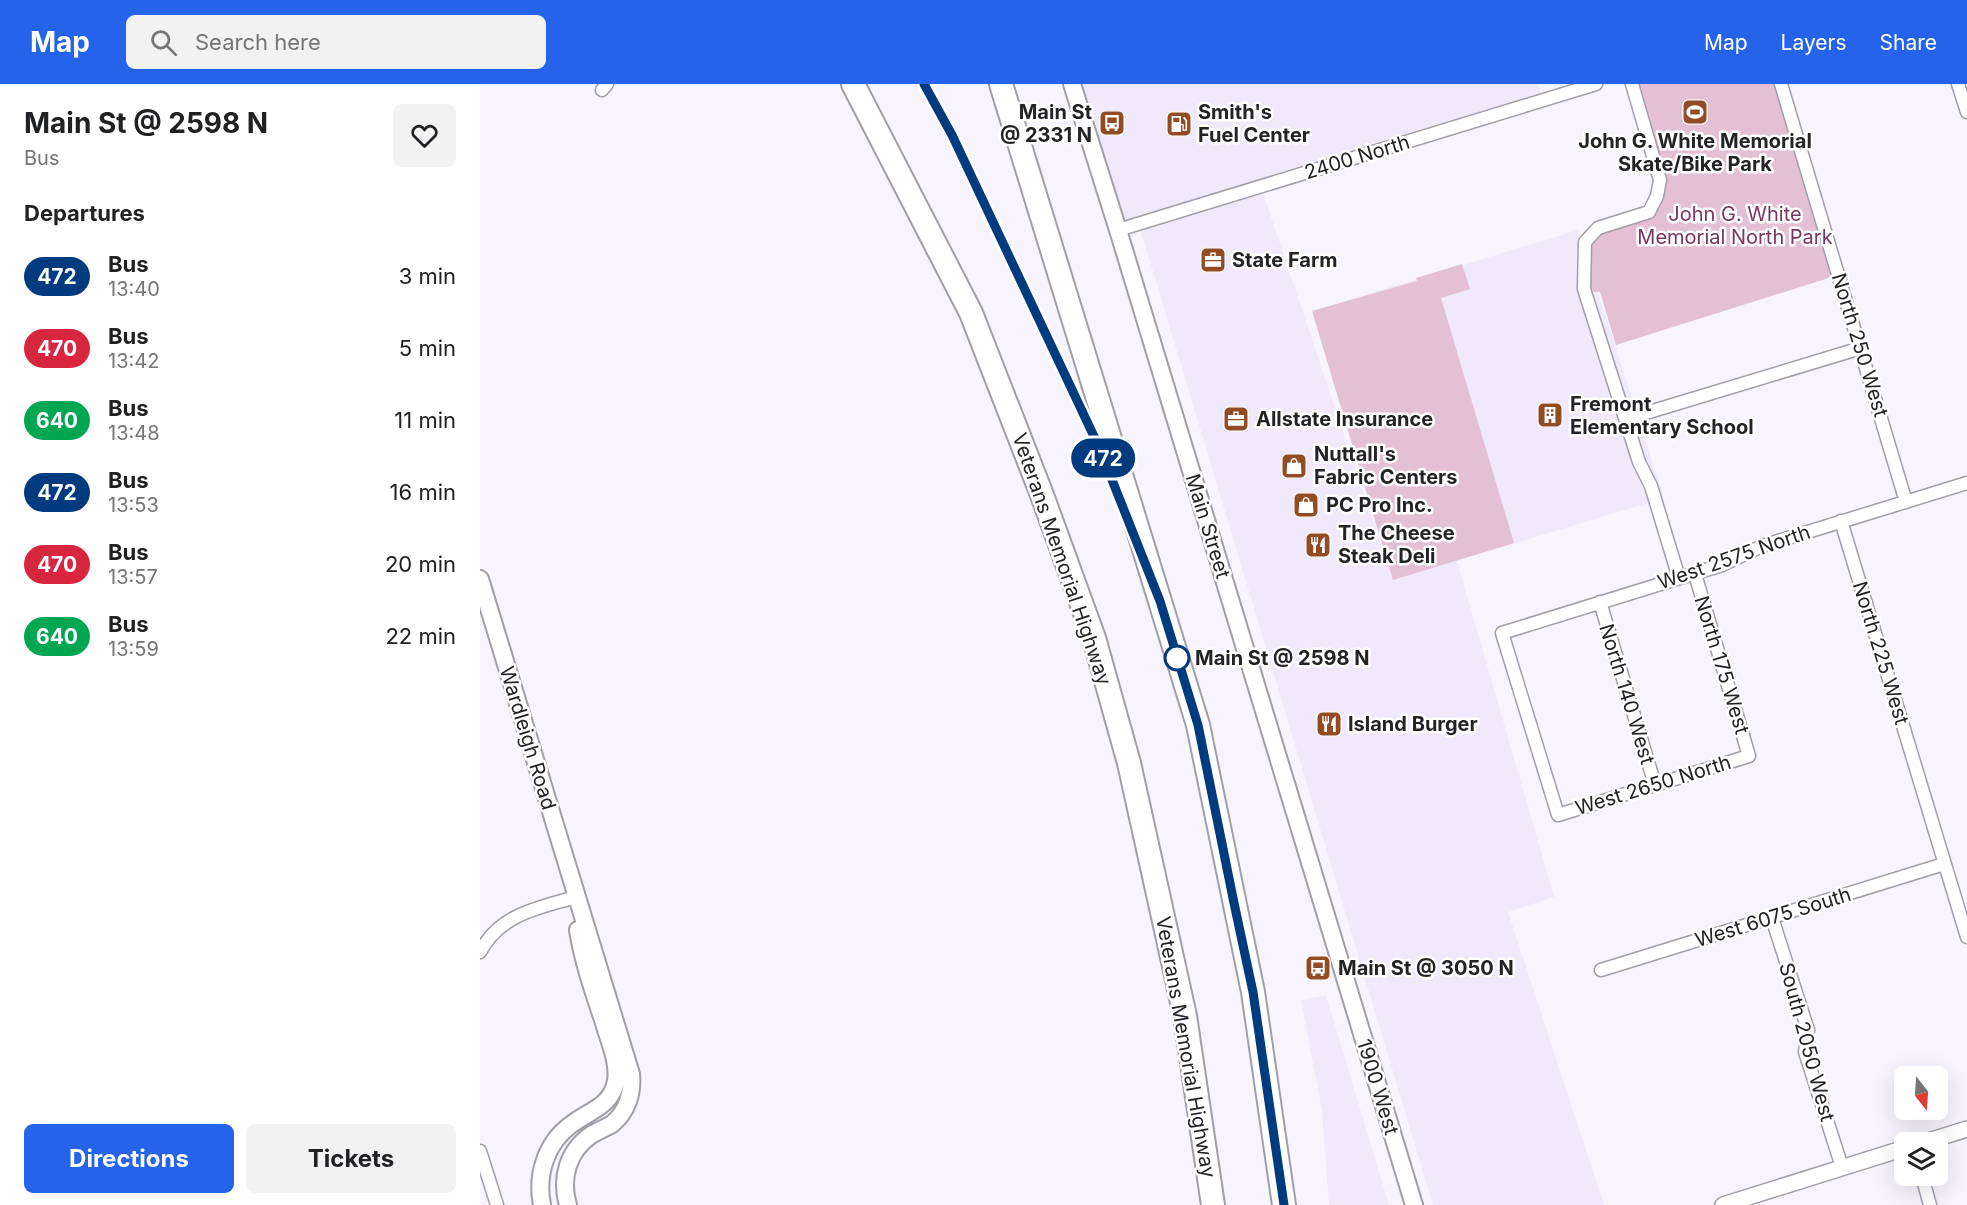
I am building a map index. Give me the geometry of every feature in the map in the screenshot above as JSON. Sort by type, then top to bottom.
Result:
[{"type":"highway","name":"Veterans Memorial Highway","points":[[853,84],[971,313],[1042,495],[1094,638],[1129,763],[1182,1005],[1199,1102],[1213,1205]]},
{"type":"highway","points":[[1001,84],[1198,725],[1253,992],[1284,1205]]},
{"type":"main road","name":"Main Street","points":[[1072,84],[1342,968]]},
{"type":"main road","name":"Wardleigh Road","points":[[480,579],[576,897]]},
{"type":"main road","points":[[542,1205],[541,1177],[551,1147],[570,1125],[603,1106],[612,1092],[616,1076],[614,1059],[581,948],[576,897]]},
{"type":"main road","points":[[568,1205],[565,1180],[569,1163],[585,1141],[614,1122],[619,1116],[628,1101],[632,1081],[595,952],[576,897]]},
{"type":"main road","name":"1900 West","points":[[1342,968],[1414,1205]]},
{"type":"street","name":"2400 North","points":[[1118,230],[1596,84]]},
{"type":"street","points":[[1632,84],[1660,180],[1657,196],[1649,212],[1598,228],[1585,242],[1584,289],[1639,462],[1651,486],[1679,578]]},
{"type":"street","name":"North 250 West","points":[[1781,84],[1862,348],[1906,502]]},
{"type":"street","points":[[1959,84],[1967,112]]},
{"type":"street","points":[[1626,419],[1862,348]]},
{"type":"street","name":"West 2575 North","points":[[1558,815],[1502,633],[1695,574],[1722,565],[1762,546],[1967,483]]},
{"type":"street","name":"North 225 West","points":[[1841,521],[1967,937]]},
{"type":"street","name":"North 175 West","points":[[1695,574],[1749,756]]},
{"type":"street","name":"North 140 West","points":[[1600,602],[1655,785]]},
{"type":"street","name":"West 2650 North","points":[[1558,815],[1749,756]]},
{"type":"street","name":"West 6075 South","points":[[1601,970],[1944,864]]},
{"type":"street","points":[[480,952],[494,931],[510,918],[529,910],[576,897]]},
{"type":"street","name":"South 2050 West","points":[[1772,918],[1808,1030],[1805,1052],[1842,1167]]},
{"type":"street","points":[[1948,1135],[1967,1129]]},
{"type":"street","points":[[480,1151],[496,1205]]},
{"type":"street","points":[[1723,1205],[1894,1151]]},
{"type":"street","points":[[1925,1186],[1930,1205]]},
{"type":"shaded area","points":[[1074,84],[1538,84],[1541,94],[1259,181],[1384,553],[1312,311],[1578,230],[1664,498],[1457,561],[1554,897],[1508,912],[1604,1205],[1433,1205],[1140,228],[1218,193],[1117,224]]},
{"type":"shaded area","points":[[1326,995],[1389,1205],[1329,1205],[1322,1111],[1301,1000]]},
{"type":"green space","name":"John G. White Memorial North Park","points":[[1637,84],[1774,84],[1832,277],[1616,345],[1600,292],[1593,292],[1586,257],[1593,240],[1622,220],[1661,199],[1666,180]]},
{"type":"green space","points":[[1462,264],[1470,289],[1441,298],[1514,543],[1393,580],[1312,311],[1417,281],[1416,278]]},
{"type":"bus line","name":"472","points":[[924,84],[952,135],[1099,447],[1160,601],[1198,725],[1253,992],[1284,1205]]},
{"type":"place","name":"John G. White Memorial Skate/Bike Park","points":[[1695,112]]},
{"type":"place","name":"Main St @ 2331 N","points":[[1112,123]]},
{"type":"place","name":"Smith's Fuel Center","points":[[1179,124]]},
{"type":"place","name":"State Farm","points":[[1213,260]]},
{"type":"place","name":"Fremont Elementary School","points":[[1550,415]]},
{"type":"place","name":"Allstate Insurance","points":[[1236,419]]},
{"type":"place","name":"Nuttall's Fabric Centers","points":[[1294,466]]},
{"type":"place","name":"PC Pro Inc.","points":[[1306,505]]},
{"type":"place","name":"The Cheese Steak Deli","points":[[1318,545]]},
{"type":"place","name":"Main St @ 2598 N","points":[[1177,658]]},
{"type":"place","name":"Island Burger","points":[[1329,724]]},
{"type":"place","name":"Main St @ 3050 N","points":[[1318,968]]}]
